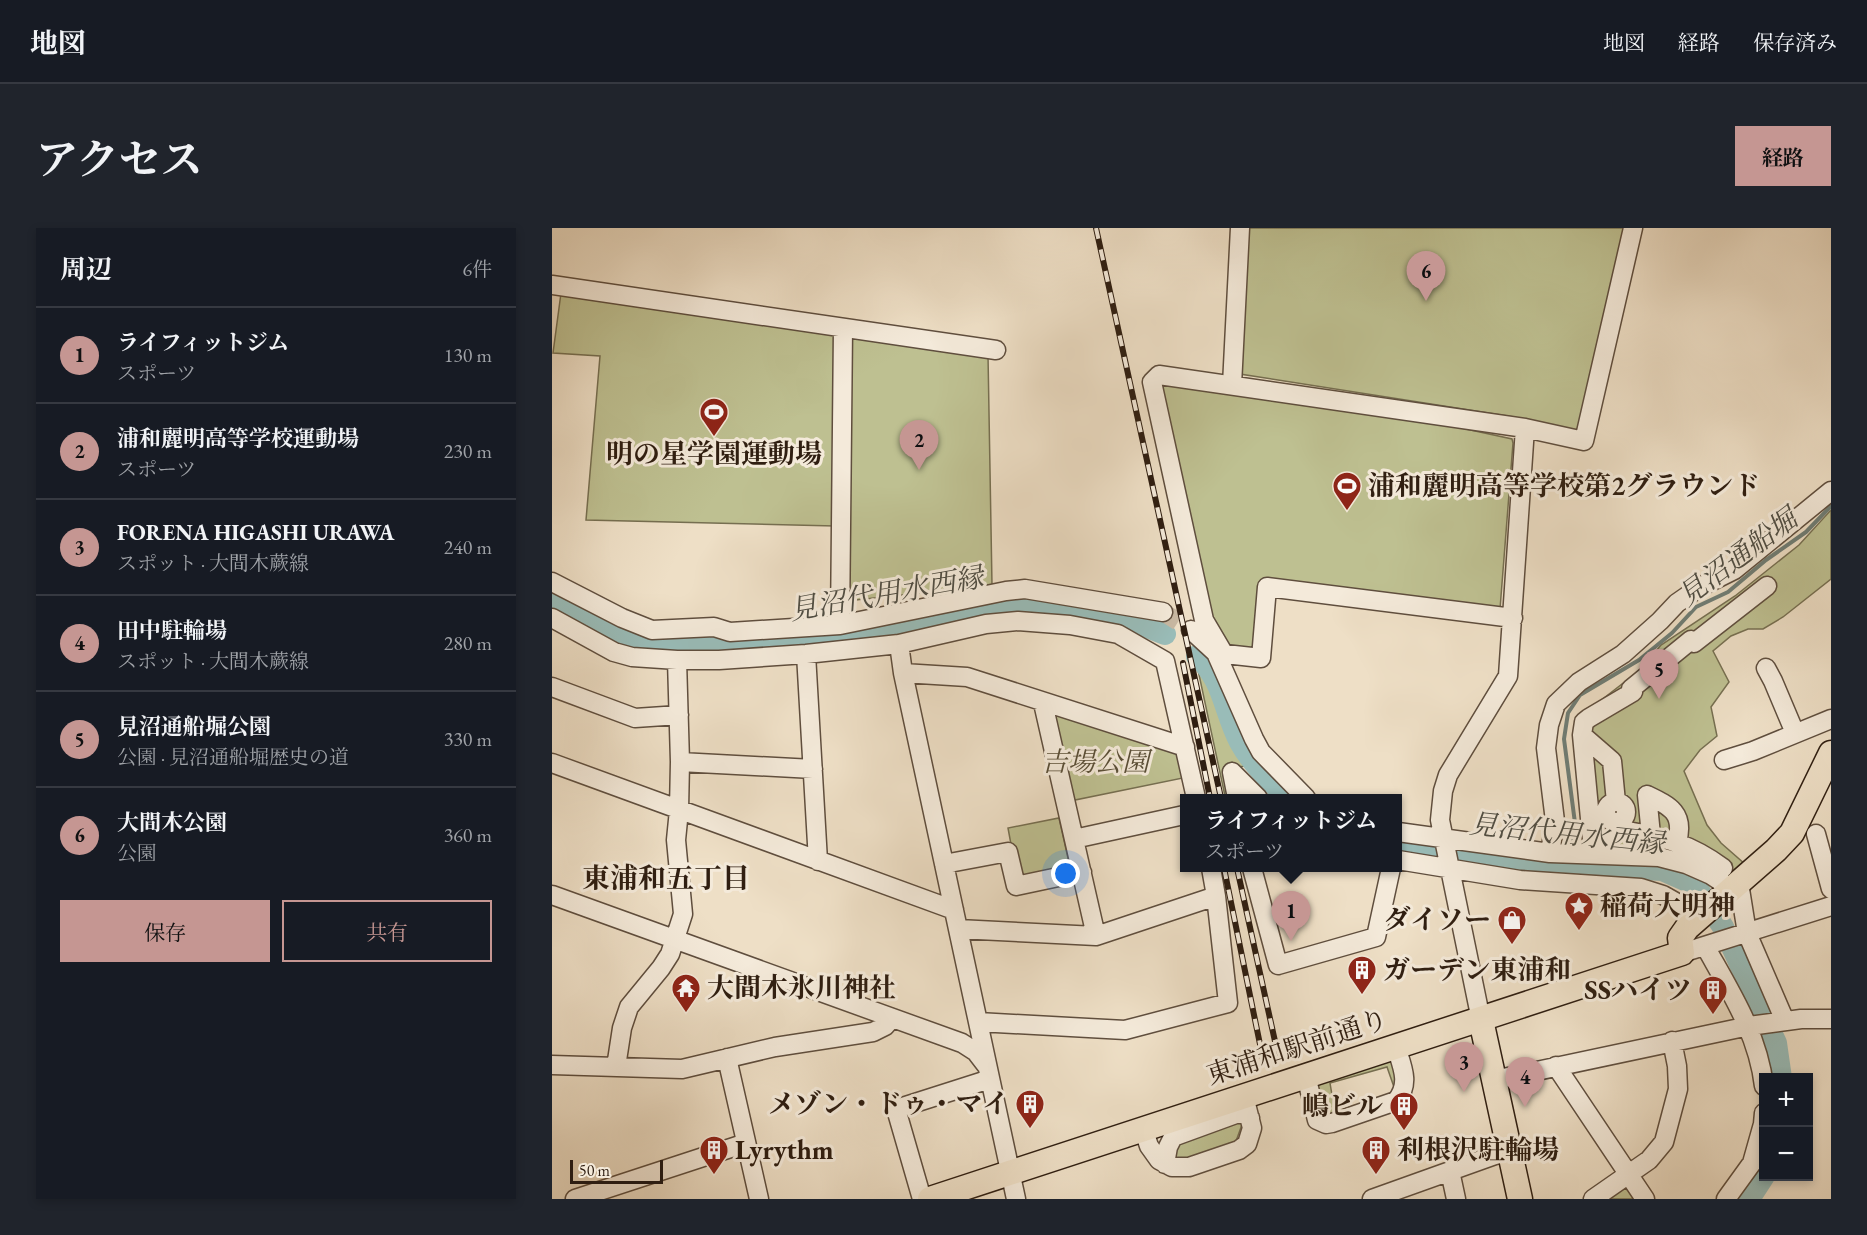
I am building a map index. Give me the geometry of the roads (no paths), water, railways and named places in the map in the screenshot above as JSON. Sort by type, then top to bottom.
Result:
[{"type":"main road","points":[[1700,948],[1680,938],[1728,885],[1788,838],[1831,753]]},
{"type":"main road","name":"東浦和駅前通り","points":[[930,1199],[1143,1128],[1247,1107],[1306,1076],[1700,948]]},
{"type":"main road","points":[[1481,1020],[1520,1199]]},
{"type":"street","points":[[1232,385],[1240,228]]},
{"type":"street","points":[[1302,794],[1261,752],[1204,620],[1152,382],[1159,375],[1525,428],[1584,441],[1633,228]]},
{"type":"street","points":[[552,285],[996,350]]},
{"type":"street","points":[[840,625],[843,328]]},
{"type":"street","points":[[1481,1020],[1448,869],[1440,820],[1443,791],[1448,775],[1508,676],[1525,428]]},
{"type":"street","points":[[1550,853],[1555,821],[1546,748],[1549,725],[1556,704],[1579,682],[1623,654],[1677,603],[1700,587],[1734,570],[1831,491]]},
{"type":"street","points":[[552,582],[622,618],[652,630],[714,627],[730,632],[840,625],[1006,591],[1025,590],[1163,612]]},
{"type":"street","points":[[1616,826],[1611,840],[1602,842],[1591,851],[1582,735],[1584,722],[1633,692],[1631,689],[1691,640],[1694,643],[1767,586]]},
{"type":"street","points":[[1191,630],[1220,654],[1261,658],[1267,587],[1513,618]]},
{"type":"street","points":[[982,597],[986,624]]},
{"type":"street","points":[[552,618],[614,652],[632,657],[677,660],[806,654],[899,644],[986,624],[1018,621],[1070,624],[1118,634],[1165,661],[1195,794]]},
{"type":"street","points":[[899,644],[903,674],[1016,1199]]},
{"type":"street","points":[[806,654],[818,861]]},
{"type":"street","points":[[616,1067],[622,1028],[629,1007],[662,968],[683,914],[676,840],[680,810],[677,660]]},
{"type":"street","points":[[1766,668],[1795,733]]},
{"type":"street","points":[[903,674],[967,677],[1185,747]]},
{"type":"street","points":[[552,687],[634,718],[679,715]]},
{"type":"street","points":[[1043,703],[1096,936]]},
{"type":"street","points":[[1724,760],[1831,719]]},
{"type":"street","points":[[1582,735],[1612,761],[1615,796]]},
{"type":"street","points":[[680,762],[813,769]]},
{"type":"street","points":[[552,764],[954,910]]},
{"type":"street","points":[[1236,794],[1232,772],[1254,794]]},
{"type":"street","points":[[1677,842],[1680,831],[1679,819],[1672,810],[1647,795],[1628,790],[1615,796],[1608,805],[1605,812],[1608,820],[1616,826],[1677,842],[1704,854],[1728,885],[1744,934],[1783,1021]]},
{"type":"street","points":[[1647,795],[1650,835]]},
{"type":"street","points":[[1074,839],[1180,816]]},
{"type":"street","points":[[1788,838],[1798,839],[1824,832],[1831,889]]},
{"type":"street","points":[[1402,833],[1550,853],[1659,857],[1695,868],[1728,885]]},
{"type":"street","points":[[944,864],[1008,852],[1016,886],[1082,872]]},
{"type":"street","points":[[1402,861],[1520,880],[1641,888],[1663,895],[1679,904],[1695,920]]},
{"type":"street","points":[[978,1022],[1125,1030],[1228,1003],[1212,872]]},
{"type":"street","points":[[1253,872],[1278,965],[1376,937],[1389,872]]},
{"type":"street","points":[[552,895],[962,1043],[976,1052],[989,1073]]},
{"type":"street","points":[[958,928],[1096,936],[1216,896]]},
{"type":"street","points":[[1762,1073],[1754,1025],[1700,948],[1831,906]]},
{"type":"street","points":[[552,1065],[682,1069],[775,1047],[873,1032],[885,1026],[892,1018]]},
{"type":"street","points":[[1494,1080],[1754,1025],[1831,1019]]},
{"type":"street","points":[[1593,1199],[1649,1160],[1664,1142],[1678,1089],[1677,1066],[1672,1041]]},
{"type":"street","points":[[1306,1076],[1317,1120],[1326,1124],[1332,1123],[1396,1101],[1406,1080],[1396,1047]]},
{"type":"street","points":[[727,1058],[759,1199]]},
{"type":"street","points":[[1556,1066],[1645,1199]]},
{"type":"street","points":[[922,1199],[897,1109],[989,1073]]},
{"type":"street","points":[[1143,1128],[1153,1154],[1165,1164],[1181,1168],[1189,1167],[1239,1150],[1250,1137],[1252,1128],[1247,1107]]},
{"type":"street","points":[[1165,1164],[1168,1147],[1173,1137],[1236,1114],[1245,1114],[1247,1107]]},
{"type":"street","points":[[1726,1199],[1752,1163],[1762,1127]]},
{"type":"street","points":[[575,1199],[746,1143]]},
{"type":"street","points":[[1372,1199],[1509,1150]]},
{"type":"street","points":[[1450,1171],[1456,1199]]},
{"type":"waterway","name":"見沼通船堀","points":[[1571,839],[1575,823],[1564,739],[1568,713],[1580,695],[1639,660],[1672,633],[1696,607],[1728,592],[1766,560],[1806,532],[1831,506]]},
{"type":"waterway","name":"見沼代用水西縁","points":[[552,596],[628,636],[652,643],[677,646],[824,639],[1020,600],[1078,608],[1125,618],[1165,634]]},
{"type":"waterway","name":"見沼代用水西縁","points":[[1197,656],[1213,675],[1235,731],[1250,758],[1284,794]]},
{"type":"waterway","name":"見沼代用水西縁","points":[[1402,844],[1473,855],[1554,864],[1662,870],[1687,881],[1697,888],[1723,927],[1776,1043],[1780,1073]]},
{"type":"waterway","name":"見沼代用水西縁","points":[[1749,1199],[1761,1181]]},
{"type":"tunnel","points":[[1163,612],[1191,630]]},
{"type":"railway","points":[[1096,228],[1220,794]]},
{"type":"railway","points":[[1183,663],[1209,794]]},
{"type":"railway","points":[[1225,872],[1263,1059]]},
{"type":"railway","points":[[1238,872],[1278,1055]]},
{"type":"place","name":"大間木公園","points":[[1426,301]]},
{"type":"place","name":"明の星学園運動場","points":[[714,438]]},
{"type":"place","name":"浦和麗明高等学校運動場","points":[[919,470]]},
{"type":"place","name":"浦和麗明高等学校第2グラウンド","points":[[1347,512]]},
{"type":"place","name":"見沼通船堀公園","points":[[1659,699]]},
{"type":"place","name":"稲荷大明神","points":[[1579,932]]},
{"type":"place","name":"ライフィットジム","points":[[1291,941]]},
{"type":"place","name":"ダイソー","points":[[1512,946]]},
{"type":"place","name":"ガーデン東浦和","points":[[1362,996]]},
{"type":"place","name":"大間木氷川神社","points":[[686,1014]]},
{"type":"place","name":"SSハイツ","points":[[1713,1016]]},
{"type":"place","name":"FORENA HIGASHI URAWA","points":[[1464,1092]]},
{"type":"place","name":"田中駐輪場","points":[[1525,1107]]},
{"type":"place","name":"メゾン・ドゥ・マイ","points":[[1030,1130]]},
{"type":"place","name":"嶋ビル","points":[[1404,1132]]},
{"type":"place","name":"Lyrythm","points":[[714,1176]]},
{"type":"place","name":"利根沢駐輪場","points":[[1376,1176]]},
{"type":"district","name":"東浦和五丁目","points":[[666,878]]},
{"type":"park label","name":"吉場公園","points":[[1095,762]]}]
